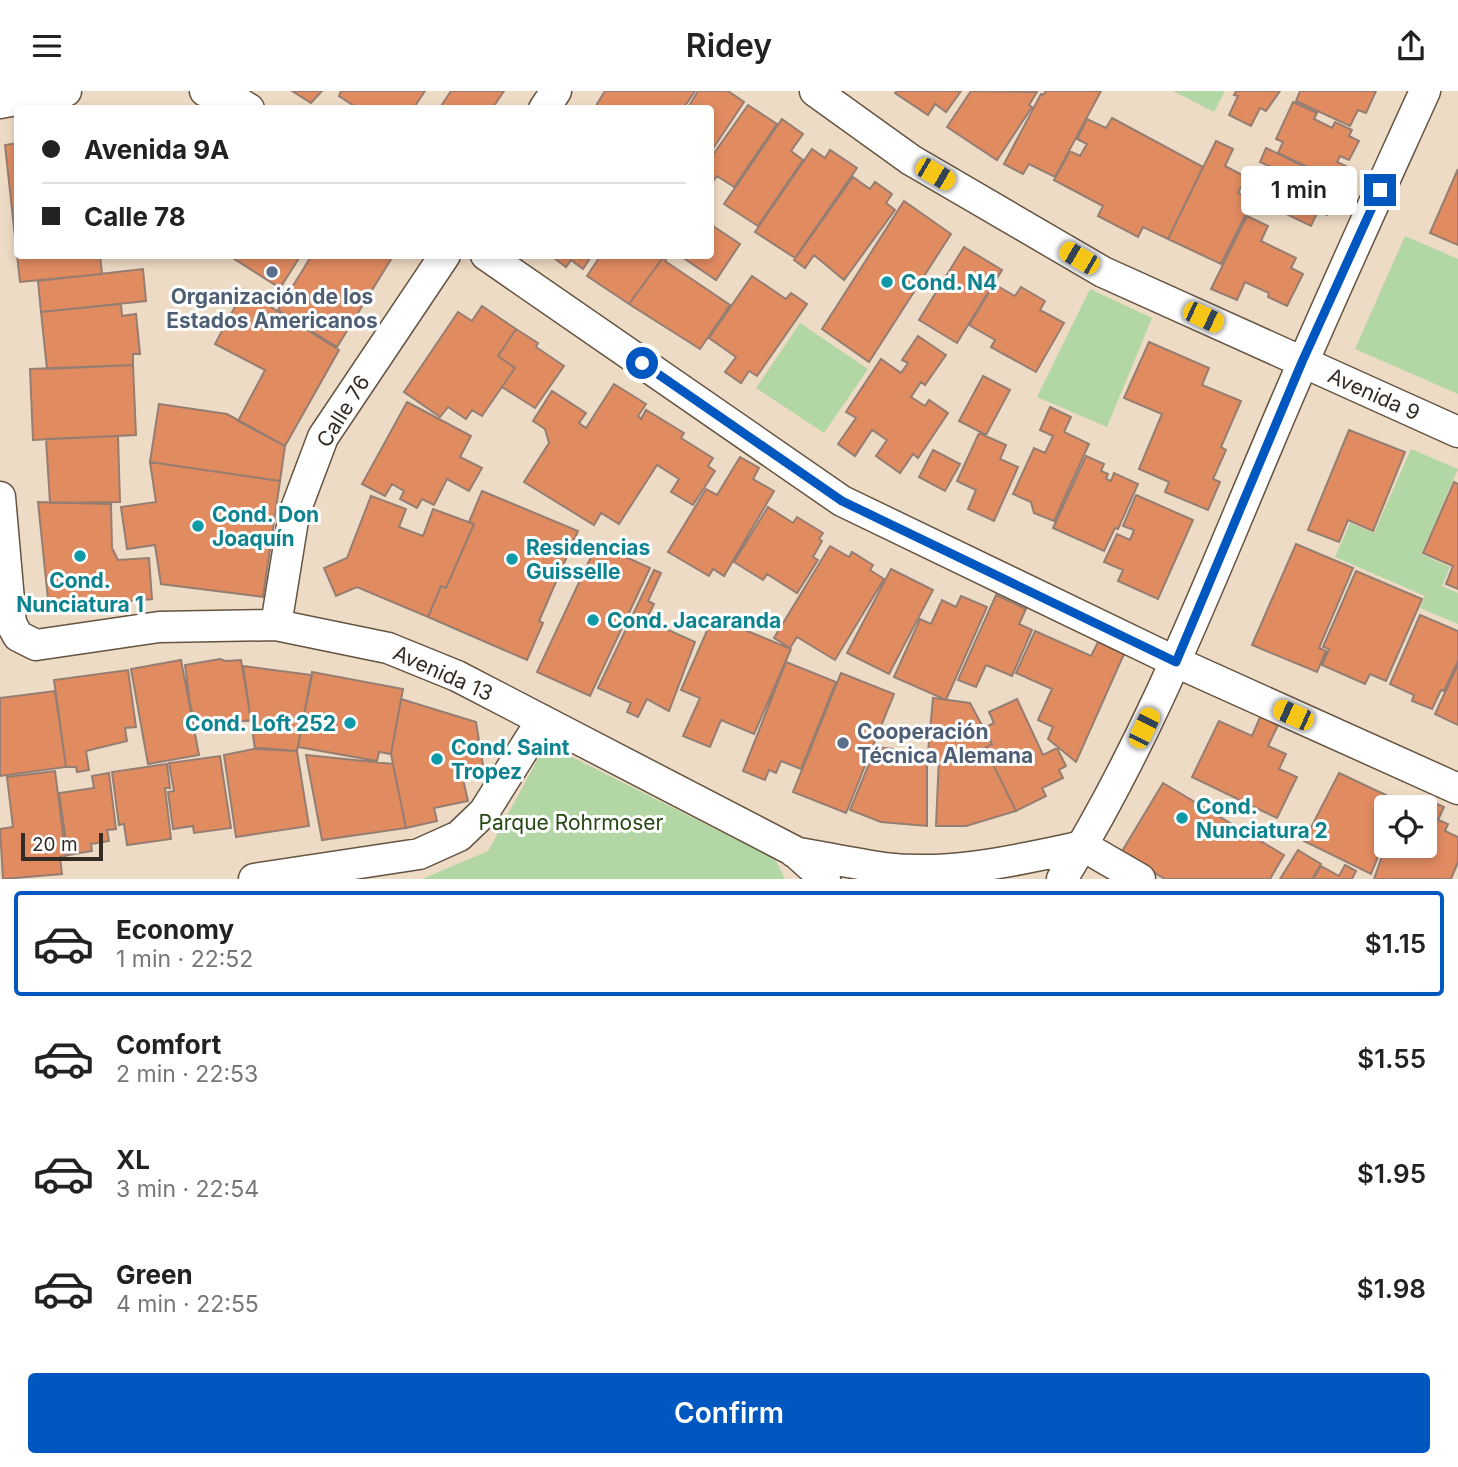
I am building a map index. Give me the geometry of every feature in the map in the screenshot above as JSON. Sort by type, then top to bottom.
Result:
[{"type":"street","points":[[0,103],[66,91]]},
{"type":"street","points":[[205,91],[230,97],[243,105]]},
{"type":"street","name":"Avenida 9","points":[[815,91],[911,160],[1103,272],[1458,432]]},
{"type":"street","points":[[1062,879],[1083,846],[1176,662],[1302,362],[1425,91]]},
{"type":"street","name":"Calle 76","points":[[276,625],[294,514],[323,437],[442,259]]},
{"type":"street","points":[[492,259],[842,501],[1176,662],[1458,789]]},
{"type":"street","name":"Avenida 13","points":[[0,496],[11,623],[18,636],[36,645],[159,627],[276,625],[388,648],[457,676],[794,852],[825,879]]},
{"type":"street","points":[[254,879],[419,854],[459,836],[484,812],[542,720]]},
{"type":"street","points":[[794,852],[887,868],[949,869],[1009,862],[1083,846],[1140,879]]},
{"type":"green space","points":[[1173,91],[1225,91],[1214,112]]},
{"type":"green space","points":[[1405,236],[1458,259],[1458,394],[1355,349]]},
{"type":"green space","points":[[1090,289],[1152,318],[1107,427],[1037,397]]},
{"type":"green space","points":[[800,323],[868,369],[824,433],[756,388]]},
{"type":"green space","points":[[1411,449],[1458,469],[1421,554],[1450,567],[1442,586],[1458,593],[1458,624],[1420,608],[1425,596],[1335,557],[1350,523],[1374,533]]},
{"type":"green space","name":"Parque Rohrmoser","points":[[546,744],[775,859],[785,879],[422,879],[488,851]]},
{"type":"building","points":[[292,91],[322,91],[311,103]]},
{"type":"building","points":[[341,91],[425,91],[416,105],[353,105],[339,96]]},
{"type":"building","points":[[451,91],[504,91],[495,105],[442,105]]},
{"type":"building","points":[[605,91],[695,91],[686,105],[596,105]]},
{"type":"building","points":[[698,91],[728,91],[744,102],[714,147],[714,105],[689,105]]},
{"type":"building","points":[[961,91],[946,112],[935,104],[928,115],[895,93]]},
{"type":"building","points":[[971,91],[1037,92],[1029,105],[1032,107],[997,160],[947,127]]},
{"type":"building","points":[[1046,91],[1101,91],[1055,177],[1029,164],[1023,174],[1004,164],[1041,94]]},
{"type":"building","points":[[1236,91],[1280,91],[1266,111],[1260,108],[1251,126],[1229,115],[1238,96],[1234,95]]},
{"type":"building","points":[[1300,91],[1376,91],[1366,113],[1358,110],[1350,126],[1296,101]]},
{"type":"building","points":[[1293,102],[1317,113],[1314,119],[1332,128],[1335,122],[1352,130],[1349,136],[1359,141],[1349,160],[1340,156],[1337,162],[1346,166],[1339,182],[1278,153],[1283,142],[1276,139]]},
{"type":"building","points":[[748,105],[777,124],[734,187],[717,176],[714,180],[714,153]]},
{"type":"building","points":[[1112,118],[1203,167],[1168,239],[1143,227],[1138,237],[1098,216],[1103,206],[1054,180],[1070,151],[1080,156],[1087,144],[1077,139],[1087,119],[1106,128]]},
{"type":"building","points":[[782,119],[803,134],[791,151],[803,160],[758,226],[724,204]]},
{"type":"building","points":[[1216,141],[1233,149],[1225,166],[1246,177],[1238,193],[1253,200],[1221,264],[1168,239]]},
{"type":"building","points":[[14,144],[14,227],[5,145]]},
{"type":"building","points":[[1266,148],[1342,185],[1327,215],[1318,211],[1311,226],[1257,200],[1267,180],[1272,182],[1278,170],[1260,162]]},
{"type":"building","points":[[812,149],[825,158],[830,150],[857,168],[795,258],[755,232]]},
{"type":"building","points":[[1458,169],[1458,245],[1430,233]]},
{"type":"building","points":[[853,177],[870,189],[875,182],[892,194],[886,203],[895,210],[844,280],[814,255],[805,268],[794,260]]},
{"type":"building","name":"Cond. N4","points":[[904,201],[951,234],[869,362],[822,329]]},
{"type":"building","points":[[1247,216],[1268,226],[1261,241],[1296,258],[1291,268],[1303,274],[1287,306],[1268,297],[1269,293],[1245,282],[1237,300],[1211,289]]},
{"type":"building","points":[[714,227],[740,244],[716,280],[685,259],[714,259]]},
{"type":"building","points":[[964,247],[1002,270],[957,343],[919,320]]},
{"type":"building","points":[[17,259],[100,259],[102,274],[20,282]]},
{"type":"building","name":"Organización de los Estados Americanos","points":[[234,259],[298,259],[280,288]]},
{"type":"building","points":[[310,259],[391,259],[337,347],[278,310]]},
{"type":"building","points":[[555,259],[589,259],[583,269],[571,260],[566,267]]},
{"type":"building","points":[[598,259],[662,259],[629,304],[587,276]]},
{"type":"building","points":[[662,259],[666,259],[665,261],[730,305],[700,349],[629,304]]},
{"type":"building","points":[[143,269],[146,301],[41,312],[38,281]]},
{"type":"building","points":[[752,276],[786,299],[791,293],[807,304],[757,376],[749,371],[741,383],[725,372],[736,357],[709,338]]},
{"type":"building","points":[[994,284],[1015,296],[1021,287],[1045,301],[1040,310],[1064,323],[1036,372],[991,347],[995,340],[969,325]]},
{"type":"building","points":[[244,290],[339,350],[285,446],[238,421],[265,370],[215,344]]},
{"type":"building","points":[[121,304],[122,316],[136,314],[140,354],[133,354],[133,365],[47,369],[41,312]]},
{"type":"building","points":[[482,306],[516,329],[498,356],[515,368],[482,416],[472,410],[466,419],[448,407],[440,417],[404,392],[458,312],[472,321]]},
{"type":"building","points":[[516,329],[538,343],[536,347],[564,366],[535,408],[502,387],[515,368],[498,356]]},
{"type":"building","points":[[918,336],[946,355],[925,385],[921,382],[911,397],[925,406],[929,400],[948,413],[918,458],[913,454],[900,473],[876,456],[887,440],[872,430],[855,456],[838,444],[856,418],[846,412],[881,359],[901,373],[908,363],[902,360]]},
{"type":"building","points":[[1149,342],[1209,368],[1202,385],[1241,401],[1221,447],[1226,450],[1213,479],[1220,482],[1208,510],[1165,492],[1169,482],[1139,469],[1162,414],[1124,398]]},
{"type":"building","points":[[133,365],[136,435],[33,440],[30,369]]},
{"type":"building","points":[[983,376],[1010,390],[986,435],[959,421]]},
{"type":"building","points":[[614,384],[646,404],[638,416],[641,419],[646,410],[684,433],[681,438],[713,458],[708,466],[715,471],[693,505],[671,492],[679,479],[657,465],[619,524],[601,513],[594,525],[524,482],[549,443],[545,429],[533,421],[552,391],[586,413],[579,423],[586,428]]},
{"type":"building","points":[[407,402],[471,436],[460,457],[482,468],[469,491],[447,479],[434,505],[422,499],[417,508],[400,499],[404,491],[392,484],[385,496],[362,484]]},
{"type":"building","points":[[159,404],[227,414],[285,446],[280,481],[150,462]]},
{"type":"building","points":[[1050,407],[1071,417],[1064,432],[1089,444],[1054,521],[1034,513],[1031,502],[1013,494],[1034,448],[1045,453],[1053,436],[1040,430]]},
{"type":"building","points":[[1349,430],[1405,452],[1373,531],[1348,520],[1339,542],[1308,530]]},
{"type":"building","points":[[979,433],[1006,445],[1000,459],[1018,467],[994,521],[968,509],[976,490],[957,481]]},
{"type":"building","points":[[118,436],[120,502],[50,503],[46,439]]},
{"type":"building","points":[[933,450],[960,464],[945,491],[919,477]]},
{"type":"building","points":[[1086,456],[1104,464],[1101,471],[1108,474],[1106,479],[1111,481],[1114,473],[1138,484],[1118,529],[1115,528],[1104,551],[1053,528]]},
{"type":"building","points":[[740,457],[759,468],[753,479],[774,491],[724,576],[713,569],[709,576],[668,552],[706,489],[717,495]]},
{"type":"building","name":"Cond. Don Joaquín","points":[[150,462],[280,481],[263,597],[161,584],[155,545],[127,549],[121,507],[156,502]]},
{"type":"building","points":[[1454,482],[1458,484],[1458,589],[1446,584],[1453,566],[1423,553]]},
{"type":"building","name":"Residencias Guisselle","points":[[482,491],[578,531],[539,621],[543,623],[527,660],[428,617],[441,586],[446,588],[474,524],[469,522]]},
{"type":"building","points":[[1136,495],[1193,520],[1158,599],[1118,581],[1123,570],[1104,562],[1117,534],[1130,540],[1134,530],[1123,526]]},
{"type":"building","points":[[371,496],[406,509],[399,527],[423,536],[433,509],[474,524],[446,588],[441,586],[428,617],[357,587],[336,596],[324,568],[347,558]]},
{"type":"building","name":"Cond. Nunciatura 1","points":[[38,502],[111,504],[112,548],[118,560],[149,558],[152,599],[49,609]]},
{"type":"building","points":[[768,507],[793,523],[797,517],[823,533],[819,539],[822,541],[813,557],[818,560],[797,593],[767,574],[763,580],[734,562]]},
{"type":"building","name":"Cond. Jacaranda","points":[[597,544],[650,568],[590,696],[537,672]]},
{"type":"building","points":[[1296,544],[1353,568],[1319,648],[1326,651],[1317,672],[1252,645]]},
{"type":"building","points":[[830,546],[849,557],[852,552],[873,565],[870,570],[884,579],[835,660],[797,637],[790,648],[774,638]]},
{"type":"building","points":[[891,569],[933,590],[889,674],[847,653]]},
{"type":"building","points":[[654,570],[661,573],[648,601],[654,604],[646,620],[695,642],[669,711],[647,699],[638,717],[627,712],[631,703],[598,688]]},
{"type":"building","points":[[1356,571],[1422,599],[1386,681],[1370,674],[1365,684],[1322,665],[1329,649],[1323,647]]},
{"type":"building","points":[[996,595],[1026,609],[1019,624],[1032,630],[1012,676],[986,665],[976,687],[958,680]]},
{"type":"building","points":[[961,596],[987,607],[946,700],[894,677],[920,619],[931,624],[942,600],[956,607]]},
{"type":"building","points":[[1420,615],[1458,631],[1458,661],[1432,709],[1412,701],[1414,695],[1390,684]]},
{"type":"building","points":[[713,617],[791,649],[754,734],[721,720],[710,747],[683,736],[700,698],[681,690]]},
{"type":"building","points":[[1035,631],[1091,656],[1098,642],[1124,654],[1076,762],[1048,739],[1053,727],[1038,720],[1052,689],[1016,673]]},
{"type":"building","points":[[220,659],[241,660],[251,720],[196,727],[185,665]]},
{"type":"building","points":[[181,660],[199,755],[148,764],[131,669]]},
{"type":"building","points":[[786,662],[836,682],[801,769],[781,761],[776,773],[769,770],[765,780],[743,771]]},
{"type":"building","points":[[1458,664],[1458,725],[1435,714]]},
{"type":"building","points":[[243,666],[312,675],[297,751],[255,749]]},
{"type":"building","points":[[128,670],[136,727],[125,728],[127,741],[86,751],[89,770],[77,772],[76,767],[66,767],[54,680]]},
{"type":"building","name":"Cond. Loft 252","points":[[312,672],[403,689],[391,754],[379,752],[377,761],[298,747]]},
{"type":"building","name":"Cooperación Técnica Alemana","points":[[841,673],[894,694],[846,813],[793,792]]},
{"type":"building","points":[[55,691],[66,767],[0,776],[0,698]]},
{"type":"building","points":[[933,698],[970,703],[992,744],[985,748],[1016,811],[966,826],[936,826],[939,756],[928,753]]},
{"type":"building","name":"Cond. Saint Tropez","points":[[401,699],[476,722],[483,765],[472,768],[473,773],[462,775],[468,801],[434,808],[437,821],[406,828],[391,754]]},
{"type":"building","points":[[1017,699],[1043,755],[1057,748],[1066,766],[1059,770],[1063,778],[1042,788],[1046,796],[1016,811],[985,748],[992,744],[984,728],[994,723],[989,712]]},
{"type":"building","points":[[1261,715],[1279,723],[1268,746],[1286,754],[1279,769],[1297,777],[1277,818],[1192,777],[1219,721],[1252,736]]},
{"type":"building","points":[[876,747],[927,753],[927,826],[881,822],[850,810]]},
{"type":"building","points":[[259,748],[297,751],[309,826],[236,837],[224,755]]},
{"type":"building","points":[[306,755],[393,764],[406,828],[322,840]]},
{"type":"building","points":[[220,756],[231,828],[194,833],[193,826],[173,829],[168,792],[174,791],[169,763]]},
{"type":"building","points":[[167,764],[170,788],[165,788],[171,839],[127,845],[124,824],[119,825],[112,772]]},
{"type":"building","points":[[55,771],[66,856],[60,857],[62,874],[3,879],[0,829],[13,827],[7,777]]},
{"type":"building","points":[[109,773],[116,829],[107,830],[109,841],[91,844],[92,851],[68,855],[59,793],[94,788],[92,776]]},
{"type":"building","points":[[1339,773],[1386,795],[1374,795],[1374,858],[1377,858],[1371,874],[1304,841]]},
{"type":"building","name":"Cond. Nunciatura 2","points":[[1163,783],[1284,855],[1270,879],[1165,879],[1121,853]]},
{"type":"building","points":[[1437,804],[1444,807],[1438,820],[1448,824],[1445,831],[1458,837],[1458,862],[1451,879],[1374,879],[1381,858],[1437,858]]},
{"type":"building","points":[[1298,850],[1321,864],[1312,879],[1280,879]]},
{"type":"building","points":[[1345,865],[1356,871],[1352,879],[1313,879],[1321,866],[1339,876]]},
{"type":"place","name":"Organización de los Estados Americanos","points":[[272,272]]},
{"type":"place","name":"Cond. N4","points":[[887,282]]},
{"type":"place","name":"Cond. Don Joaquín","points":[[198,526]]},
{"type":"place","name":"Cond. Nunciatura 1","points":[[80,556]]},
{"type":"place","name":"Residencias Guisselle","points":[[512,559]]},
{"type":"place","name":"Cond. Jacaranda","points":[[593,620]]},
{"type":"place","name":"Cond. Loft 252","points":[[350,723]]},
{"type":"place","name":"Cooperación Técnica Alemana","points":[[843,743]]},
{"type":"place","name":"Cond. Saint Tropez","points":[[437,759]]},
{"type":"place","name":"Cond. Nunciatura 2","points":[[1182,818]]},
{"type":"route","points":[[642,363],[842,501],[1176,662],[1302,362],[1380,190]]}]
